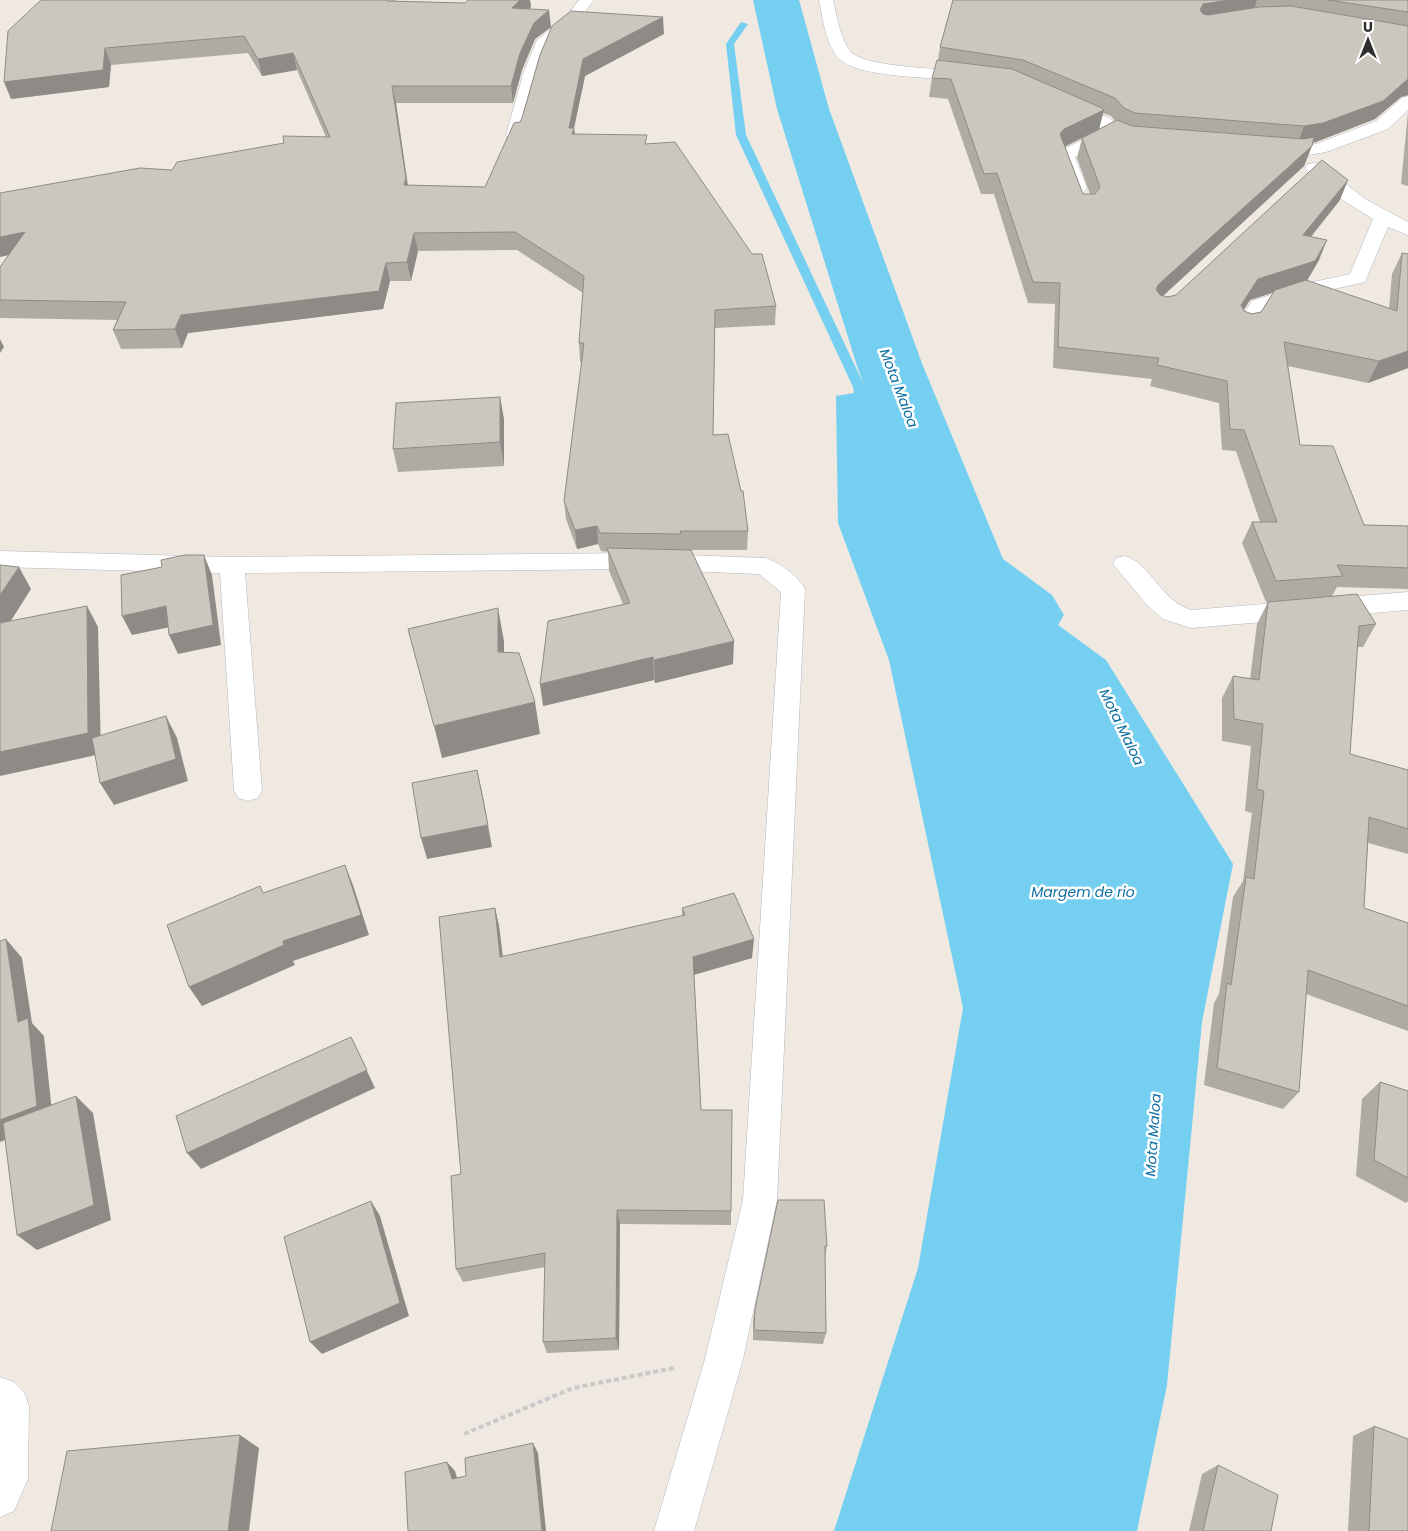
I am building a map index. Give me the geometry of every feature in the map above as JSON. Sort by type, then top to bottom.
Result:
[{"type":"street","points":[[514,135],[532,71],[544,40],[572,19],[587,0]]},
{"type":"street","points":[[826,0],[836,37],[846,57],[882,69],[950,73],[985,78]]},
{"type":"street","points":[[1049,99],[1104,122],[1112,132],[1127,139],[1155,142]]},
{"type":"street","points":[[1260,148],[1297,152],[1320,148],[1382,124],[1408,101]]},
{"type":"street","points":[[1082,200],[1066,155],[1112,132]]},
{"type":"street","points":[[1299,182],[1314,169],[1320,148]]},
{"type":"street","points":[[1314,169],[1352,200],[1383,218],[1408,229]]},
{"type":"street","points":[[1245,327],[1259,305],[1310,288],[1358,278],[1383,218]]},
{"type":"street","points":[[0,559],[232,565],[634,561],[765,566],[793,589],[760,1200],[724,1359],[674,1531]]},
{"type":"street","points":[[1126,564],[1156,599],[1172,613],[1191,619],[1408,601]]},
{"type":"street","points":[[232,565],[248,790]]},
{"type":"street","points":[[0,1396],[10,1406],[8,1479],[0,1497]]},
{"type":"path","points":[[464,1434],[573,1388],[724,1359]]},
{"type":"water","name":"Margem de rio","points":[[877,389],[973,563],[1106,660],[1233,864],[1202,1022],[1167,1385],[1137,1531],[834,1531],[918,1268],[963,1008],[889,660],[838,523],[836,396]]},
{"type":"building","points":[[41,0],[387,0],[465,3],[468,0],[520,0],[512,8],[549,10],[534,23],[520,53],[511,86],[392,86],[406,178],[404,185],[485,187],[514,123],[520,122],[522,118],[540,55],[552,26],[571,11],[663,17],[583,59],[569,128],[574,128],[572,134],[647,135],[645,144],[675,142],[752,254],[762,254],[776,306],[715,310],[713,435],[728,434],[741,491],[743,491],[748,531],[680,531],[681,534],[600,533],[597,526],[575,530],[564,501],[584,343],[579,343],[584,276],[515,232],[414,233],[407,262],[386,263],[379,291],[181,315],[175,329],[113,330],[126,302],[0,300],[0,267],[25,232],[0,237],[0,193],[140,168],[172,170],[177,162],[284,143],[283,136],[330,137],[293,53],[258,59],[244,36],[105,48],[103,70],[4,82],[8,31]]},
{"type":"building","points":[[953,0],[1230,0],[1203,4],[1200,10],[1203,14],[1208,15],[1259,7],[1291,6],[1408,26],[1408,79],[1383,101],[1323,123],[1304,126],[1135,113],[1124,108],[1115,98],[1023,60],[940,47]]},
{"type":"building","points":[[1328,0],[1408,0],[1408,12]]},
{"type":"building","points":[[937,60],[1012,69],[1102,108],[1104,110],[1064,129],[1060,134],[1083,194],[1095,194],[1100,187],[1082,138],[1117,120],[1132,126],[1304,139],[1314,137],[1312,146],[1159,284],[1156,289],[1160,295],[1168,297],[1176,295],[1322,160],[1348,180],[1303,235],[1327,240],[1315,261],[1258,279],[1241,305],[1244,311],[1252,314],[1261,312],[1275,290],[1306,280],[1397,311],[1402,253],[1408,254],[1408,351],[1379,361],[1284,342],[1300,445],[1333,446],[1364,525],[1408,526],[1408,568],[1337,565],[1343,576],[1276,581],[1252,522],[1277,522],[1244,430],[1230,429],[1227,381],[1157,365],[1159,358],[1058,347],[1060,283],[1033,282],[997,173],[984,174],[951,79],[932,78]]},
{"type":"building","points":[[500,397],[500,442],[393,449],[396,403]]},
{"type":"building","points":[[607,548],[691,550],[734,641],[654,660],[653,657],[540,684],[548,621],[630,603]]},
{"type":"building","points":[[185,555],[204,555],[213,625],[169,635],[166,606],[122,616],[121,575],[162,567],[161,560]]},
{"type":"building","points":[[0,565],[19,567],[0,595]]},
{"type":"building","points":[[1357,594],[1376,624],[1359,626],[1350,754],[1408,770],[1408,829],[1369,817],[1364,908],[1408,923],[1408,1006],[1308,970],[1299,1092],[1217,1068],[1227,983],[1231,985],[1246,877],[1254,879],[1264,791],[1257,789],[1263,724],[1234,719],[1233,676],[1259,680],[1268,602]]},
{"type":"building","points":[[87,606],[88,733],[0,752],[0,623]]},
{"type":"building","points":[[498,608],[498,652],[519,653],[535,702],[434,726],[408,629]]},
{"type":"building","points":[[166,716],[176,759],[100,783],[92,738]]},
{"type":"building","points":[[477,770],[488,825],[421,838],[412,783]]},
{"type":"building","points":[[345,865],[361,915],[283,941],[284,945],[189,987],[167,925],[260,886],[263,893]]},
{"type":"building","points":[[734,893],[754,939],[693,957],[701,1110],[732,1110],[731,1211],[617,1210],[616,1338],[543,1342],[545,1253],[456,1269],[451,1176],[461,1174],[439,917],[495,908],[500,957],[685,915],[682,908]]},
{"type":"building","points":[[6,939],[18,1022],[28,1018],[37,1106],[0,1120],[0,941]]},
{"type":"building","points":[[351,1037],[367,1070],[187,1153],[176,1116]]},
{"type":"building","points":[[1380,1082],[1408,1091],[1408,1178],[1374,1160]]},
{"type":"building","points":[[76,1096],[94,1205],[17,1235],[3,1123]]},
{"type":"building","points":[[778,1200],[824,1200],[827,1246],[825,1246],[826,1333],[754,1330],[755,1309]]},
{"type":"building","points":[[371,1201],[400,1303],[310,1342],[284,1237]]},
{"type":"building","points":[[1374,1426],[1408,1439],[1408,1531],[1369,1531]]},
{"type":"building","points":[[240,1435],[228,1531],[51,1531],[67,1451]]},
{"type":"building","points":[[533,1443],[542,1531],[408,1531],[405,1472],[447,1462],[452,1479],[466,1476],[465,1458]]},
{"type":"building","points":[[1218,1465],[1278,1495],[1271,1531],[1203,1531]]},
{"type":"waterway","name":"Mota Maloa","points":[[776,0],[803,109],[890,366],[971,574],[1024,615]]},
{"type":"waterway","points":[[744,24],[730,44],[741,135],[859,387],[864,411]]}]
